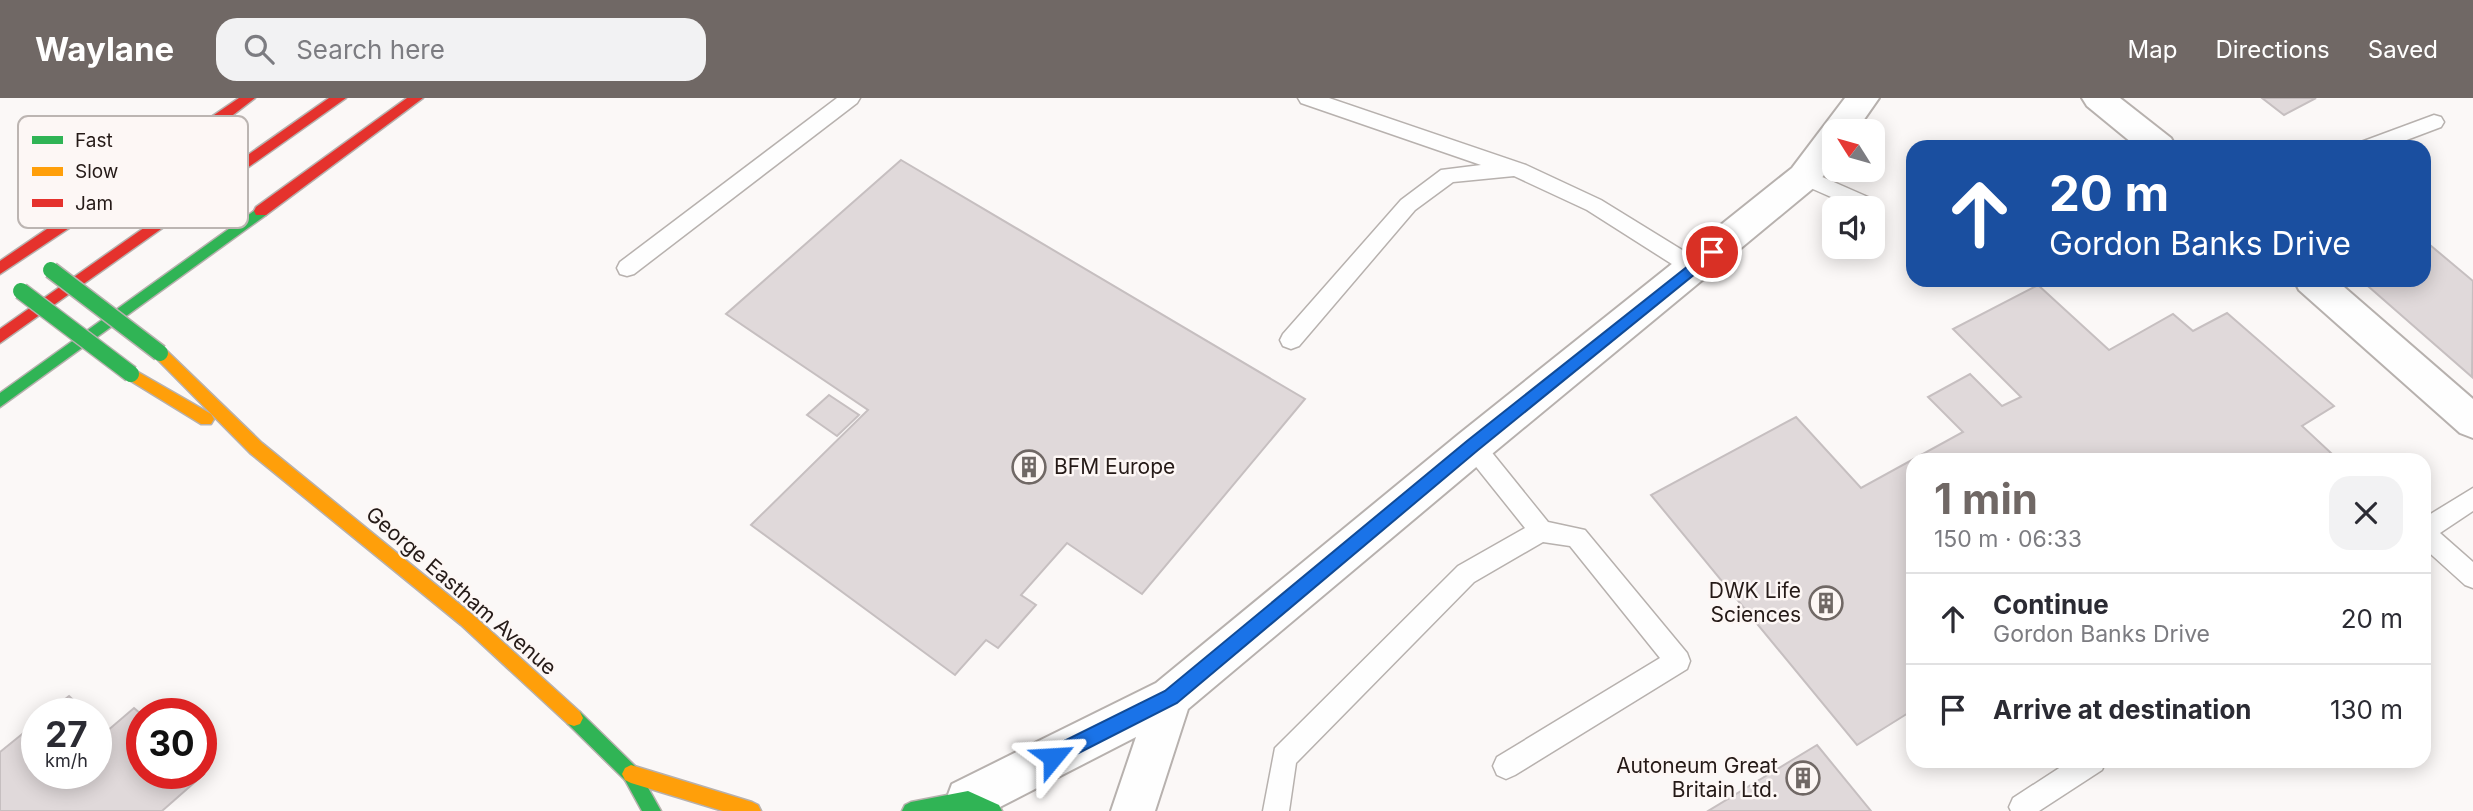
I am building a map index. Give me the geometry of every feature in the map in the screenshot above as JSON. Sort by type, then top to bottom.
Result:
[{"type":"main road","points":[[222,116],[248,98]]},
{"type":"main road","points":[[248,162],[339,98]]},
{"type":"main road","points":[[248,220],[415,98]]},
{"type":"main road","points":[[0,268],[59,228]]},
{"type":"main road","points":[[0,337],[155,228]]},
{"type":"main road","points":[[0,401],[237,228]]},
{"type":"main road","name":"George Eastham Avenue","points":[[25,251],[160,353],[256,449],[467,620],[538,683],[631,774],[652,811]]},
{"type":"main road","name":"George Eastham Avenue","points":[[0,276],[131,374],[256,449]]},
{"type":"main road","name":"George Eastham Avenue","points":[[631,774],[752,811]]},
{"type":"main road","points":[[911,811],[981,805]]},
{"type":"street","points":[[1847,119],[1863,98]]},
{"type":"street","points":[[2098,98],[2150,140]]},
{"type":"street","points":[[981,805],[1171,697],[1473,446],[1804,177],[1822,152]]},
{"type":"street","points":[[2320,287],[2468,411]]},
{"type":"street","points":[[1133,811],[1171,697]]},
{"type":"lane","points":[[627,268],[850,98]]},
{"type":"lane","points":[[1308,98],[1519,170],[1594,205],[1693,267]]},
{"type":"lane","points":[[2386,140],[2434,122]]},
{"type":"lane","points":[[1291,340],[1408,205],[1448,175],[1519,170]]},
{"type":"lane","points":[[1804,177],[1847,196]]},
{"type":"lane","points":[[1473,446],[1541,531]]},
{"type":"lane","points":[[2431,527],[2473,498]]},
{"type":"lane","points":[[1276,811],[1284,757],[1466,574],[1541,531],[1577,537],[1678,662],[1506,766]]},
{"type":"lane","points":[[2431,538],[2473,577]]},
{"type":"lane","points":[[2026,811],[2022,807],[2082,768]]},
{"type":"building","points":[[2262,98],[2316,98],[2284,115]]},
{"type":"building","name":"BFM Europe","points":[[901,160],[1305,399],[1142,594],[1067,543],[1021,595],[1036,605],[998,648],[986,640],[955,675],[751,525],[868,410],[726,314]]},
{"type":"building","points":[[2431,246],[2473,281],[2472,377],[2369,287],[2431,287]]},
{"type":"building","name":"DWK Life Sciences","points":[[2034,287],[2040,287],[2109,350],[2173,314],[2193,331],[2227,313],[2334,406],[2302,426],[2331,453],[1925,453],[1963,432],[1928,397],[1970,374],[2002,406],[2021,397],[1953,329]]},
{"type":"building","points":[[829,395],[859,415],[837,436],[807,415]]},
{"type":"building","name":"DWK Life Sciences","points":[[1796,417],[1861,488],[1906,463],[1906,714],[1857,745],[1651,495]]},
{"type":"building","points":[[126,715],[126,789],[187,789],[162,811],[0,811],[0,752],[21,735],[21,789],[112,789],[112,727]]},
{"type":"building","name":"Autoneum Great Britain Ltd.","points":[[1817,745],[1871,811],[1708,811]]},
{"type":"traffic: fast","points":[[248,220],[261,211]]},
{"type":"traffic: fast","points":[[0,401],[238,228]]},
{"type":"traffic: fast","points":[[51,270],[160,353]]},
{"type":"traffic: fast","points":[[21,291],[131,374]]},
{"type":"traffic: fast","points":[[574,718],[631,774],[652,811]]},
{"type":"traffic: fast","points":[[911,811],[968,800],[993,811]]},
{"type":"traffic: slow","points":[[160,353],[256,448],[467,620],[574,718]]},
{"type":"traffic: slow","points":[[131,374],[206,419]]},
{"type":"traffic: slow","points":[[631,774],[752,811]]},
{"type":"traffic: jam","points":[[223,116],[248,98]]},
{"type":"traffic: jam","points":[[248,162],[339,98]]},
{"type":"traffic: jam","points":[[261,211],[416,98]]},
{"type":"traffic: jam","points":[[0,268],[60,228]]},
{"type":"traffic: jam","points":[[0,337],[155,228]]},
{"type":"place","name":"BFM Europe","points":[[1029,467]]},
{"type":"place","name":"DWK Life Sciences","points":[[1826,603]]},
{"type":"place","name":"Autoneum Great Britain Ltd.","points":[[1803,778]]},
{"type":"route","points":[[1053,757],[1171,697],[1712,252]]}]
